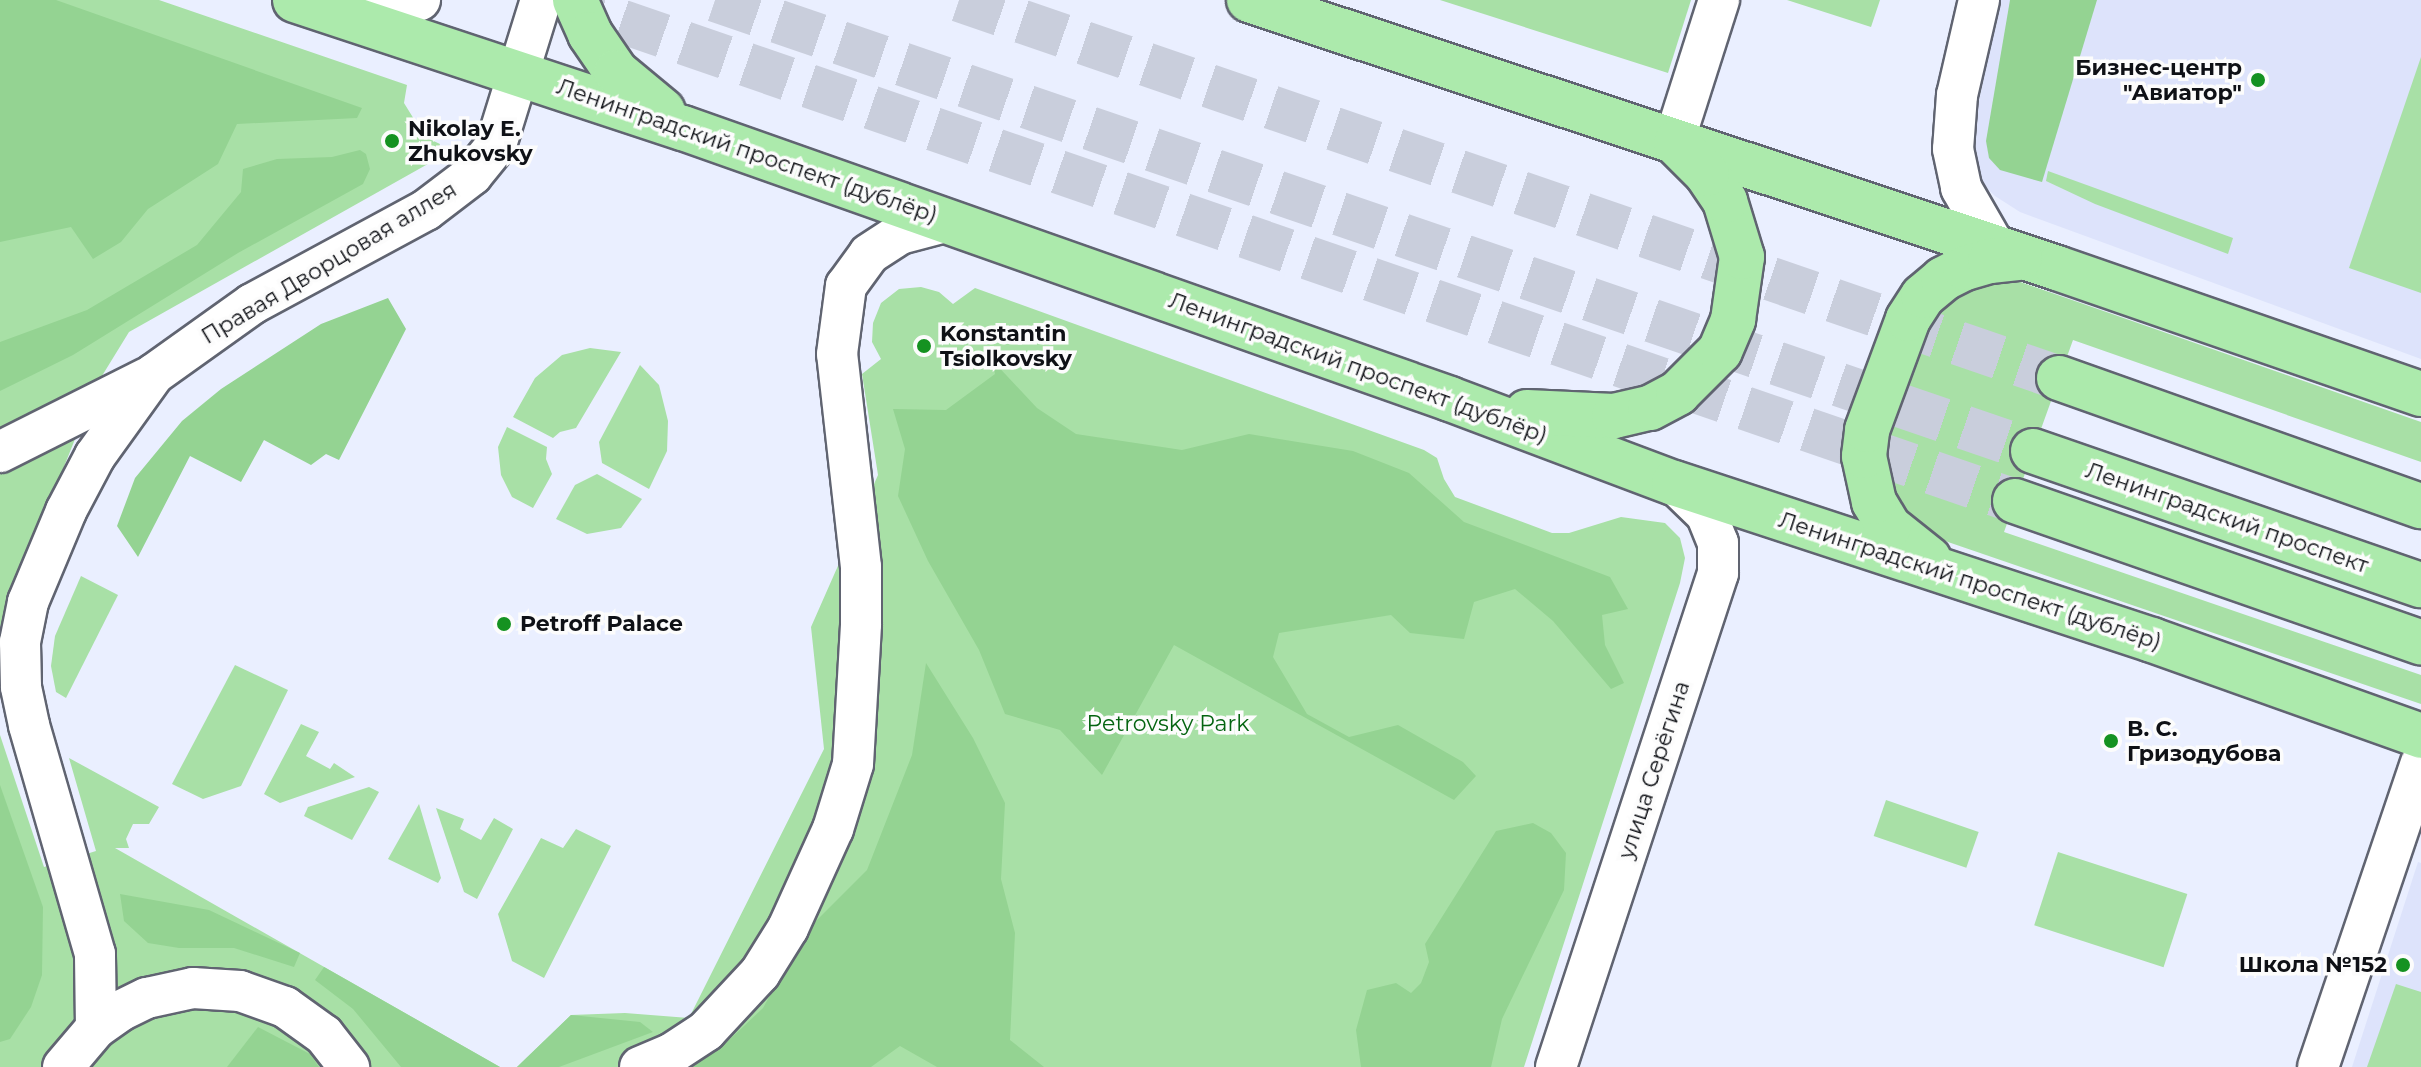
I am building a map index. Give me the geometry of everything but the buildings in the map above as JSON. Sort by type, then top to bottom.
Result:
[{"type":"main road","points":[[575,0],[590,34],[616,72],[683,128]]},
{"type":"main road","points":[[1249,0],[1995,247],[2421,394]]},
{"type":"main road","name":"Ленинградский проспект (дублёр)","points":[[322,2],[1450,399],[1674,483],[2152,640],[2421,736]]},
{"type":"main road","points":[[1450,399],[1541,414],[1614,416],[1650,408],[1678,393],[1720,351],[1733,320],[1742,257],[1725,201],[1707,174],[1674,141]]},
{"type":"main road","points":[[1953,576],[1889,527],[1874,502],[1864,456],[1867,430],[1908,319],[1923,296],[1943,279],[1990,261],[2019,258],[2057,268]]},
{"type":"main road","points":[[2059,378],[2421,506]]},
{"type":"main road","name":"Ленинградский проспект","points":[[2033,451],[2421,585]]},
{"type":"main road","points":[[2015,501],[2421,642]]},
{"type":"street","points":[[322,2],[407,5],[420,0]]},
{"type":"street","name":"Правая Дворцовая аллея","points":[[96,1028],[92,943],[29,725],[21,687],[20,642],[28,602],[66,511],[95,456],[154,374],[252,304],[426,210],[472,175],[496,145],[541,0]]},
{"type":"street","points":[[1674,141],[1719,0]]},
{"type":"street","points":[[1979,0],[1957,95],[1953,149],[1961,188],[1995,247]]},
{"type":"street","points":[[640,1067],[671,1054],[706,1031],[760,973],[788,928],[837,819],[853,764],[861,624],[861,567],[837,354],[846,286],[869,254],[900,234],[949,221]]},
{"type":"street","points":[[0,452],[154,374]]},
{"type":"street","name":"улица Серёгина","points":[[1556,1067],[1718,573],[1718,543],[1706,514],[1674,483]]},
{"type":"street","points":[[0,665],[29,725]]},
{"type":"street","points":[[2318,1067],[2421,763]]},
{"type":"street","points":[[63,1067],[96,1028],[147,998],[193,988],[240,991],[285,1007],[324,1035],[349,1067]]},
{"type":"shaded area","points":[[2000,0],[2421,0],[2421,359],[2020,212],[1995,196],[1977,179],[1972,164],[1972,134]]},
{"type":"shaded area","name":"Школа №152","points":[[2418,862],[2421,863],[2421,1067],[2352,1067]]},
{"type":"green space","points":[[0,0],[159,0],[407,85],[404,103],[425,137],[440,144],[435,160],[129,332],[97,384],[0,627]]},
{"type":"green space","points":[[0,0],[56,0],[362,108],[357,118],[237,124],[218,164],[148,209],[121,242],[93,259],[71,227],[0,242]]},
{"type":"green space","points":[[1440,0],[1691,0],[1668,73]]},
{"type":"green space","points":[[1787,0],[1880,0],[1871,27]]},
{"type":"green space","points":[[2010,0],[2097,0],[2042,182],[2000,170],[1989,158],[1986,141]]},
{"type":"green space","points":[[2421,57],[2421,293],[2349,268]]},
{"type":"green space","points":[[360,150],[366,154],[370,169],[363,184],[238,253],[73,355],[0,391],[0,342],[87,310],[197,245],[241,192],[243,169],[277,159],[332,157]]},
{"type":"green space","points":[[2048,171],[2233,238],[2228,254],[2095,204],[2046,181]]},
{"type":"green space","points":[[2012,279],[2421,422],[2421,462],[2073,340],[2004,532],[2421,675],[2421,704],[1948,542],[1920,529],[1900,512],[1882,453],[1935,308],[1972,283]]},
{"type":"green space","name":"Petrovsky Park","points":[[921,287],[939,292],[953,304],[975,288],[1424,450],[1437,458],[1444,479],[1455,497],[1552,533],[1569,533],[1621,517],[1665,523],[1680,538],[1685,558],[1680,583],[1524,1067],[517,1067],[571,1015],[625,1013],[689,1018],[824,749],[811,627],[878,475],[862,374],[881,359],[872,342],[873,323],[881,303],[899,289]]},
{"type":"green space","points":[[388,298],[406,329],[339,460],[326,454],[311,465],[264,440],[241,482],[190,456],[138,557],[117,526],[135,478],[182,421],[221,389],[321,324]]},
{"type":"green space","points":[[590,348],[621,352],[576,428],[560,432],[553,438],[513,417],[535,378],[562,355]]},
{"type":"green space","points":[[993,361],[1037,408],[1076,434],[1182,450],[1249,434],[1353,451],[1409,473],[1464,522],[1610,577],[1628,609],[1602,615],[1605,645],[1624,683],[1611,689],[1553,621],[1515,589],[1474,602],[1464,639],[1410,633],[1391,615],[1279,633],[1273,657],[1307,714],[1349,737],[1398,725],[1463,762],[1476,776],[1454,800],[1174,645],[1102,775],[1060,730],[1005,714],[979,650],[928,561],[898,496],[905,449],[893,409],[946,410],[995,374]]},
{"type":"green space","points":[[640,365],[659,385],[668,421],[667,451],[649,489],[602,463],[599,442]]},
{"type":"green space","points":[[507,427],[547,447],[546,459],[552,474],[533,508],[512,497],[501,475],[498,447]]},
{"type":"green space","points":[[597,474],[642,499],[621,528],[587,534],[556,519],[575,485]]},
{"type":"green space","points":[[81,576],[118,595],[66,698],[56,692],[51,666],[55,636]]},
{"type":"green space","points":[[926,663],[973,738],[1005,803],[1001,879],[1015,933],[1010,1040],[1044,1067],[937,1067],[900,1046],[871,1067],[687,1067],[726,1043],[763,1008],[805,932],[867,870],[912,755]]},
{"type":"green space","points":[[235,665],[288,690],[241,786],[203,799],[172,784]]},
{"type":"green space","points":[[301,724],[319,732],[306,756],[330,769],[334,763],[355,777],[280,803],[264,794]]},
{"type":"green space","points":[[0,735],[44,867],[96,851],[69,758],[159,807],[149,824],[133,824],[126,839],[129,848],[115,848],[500,1067],[0,1067]]},
{"type":"green space","points":[[0,785],[43,907],[42,975],[31,1007],[10,1039],[0,1042]]},
{"type":"green space","points":[[369,787],[379,792],[352,840],[304,816],[308,807]]},
{"type":"green space","points":[[1886,800],[1979,832],[1966,868],[1874,836]]},
{"type":"green space","points":[[419,804],[441,878],[438,883],[388,859]]},
{"type":"green space","points":[[436,808],[464,819],[460,829],[481,840],[494,818],[513,829],[477,899],[464,892]]},
{"type":"green space","points":[[1533,823],[1551,833],[1566,853],[1564,890],[1502,1019],[1491,1067],[1361,1067],[1356,1030],[1367,990],[1396,983],[1411,993],[1421,983],[1429,962],[1425,944],[1496,831]]},
{"type":"green space","points":[[576,829],[611,846],[544,978],[512,961],[498,914],[541,838],[563,848]]},
{"type":"green space","points":[[2058,852],[2187,894],[2164,967],[2034,925]]},
{"type":"green space","points":[[120,894],[209,910],[300,953],[294,967],[234,948],[179,948],[148,943],[124,921]]},
{"type":"green space","points":[[324,967],[500,1067],[401,1067],[353,1009],[315,980]]},
{"type":"green space","points":[[2396,984],[2421,992],[2421,1067],[2367,1067]]},
{"type":"green space","points":[[571,1015],[640,1022],[653,1032],[559,1067],[517,1067]]},
{"type":"green space","points":[[258,1027],[310,1054],[319,1067],[227,1067]]},
{"type":"tunnel","points":[[559,0],[2015,501]]},
{"type":"tunnel","points":[[715,0],[2033,451]]},
{"type":"tunnel","points":[[959,0],[2059,378]]},
{"type":"place","name":"Бизнес-центр \"Авиатор\"","points":[[2258,80]]},
{"type":"place","name":"Nikolay E. Zhukovsky","points":[[392,141]]},
{"type":"place","name":"Konstantin Tsiolkovsky","points":[[924,346]]},
{"type":"place","name":"Petroff Palace","points":[[504,624]]},
{"type":"place","name":"В. С. Гризодубова","points":[[2111,741]]},
{"type":"place","name":"Школа №152","points":[[2403,965]]}]
